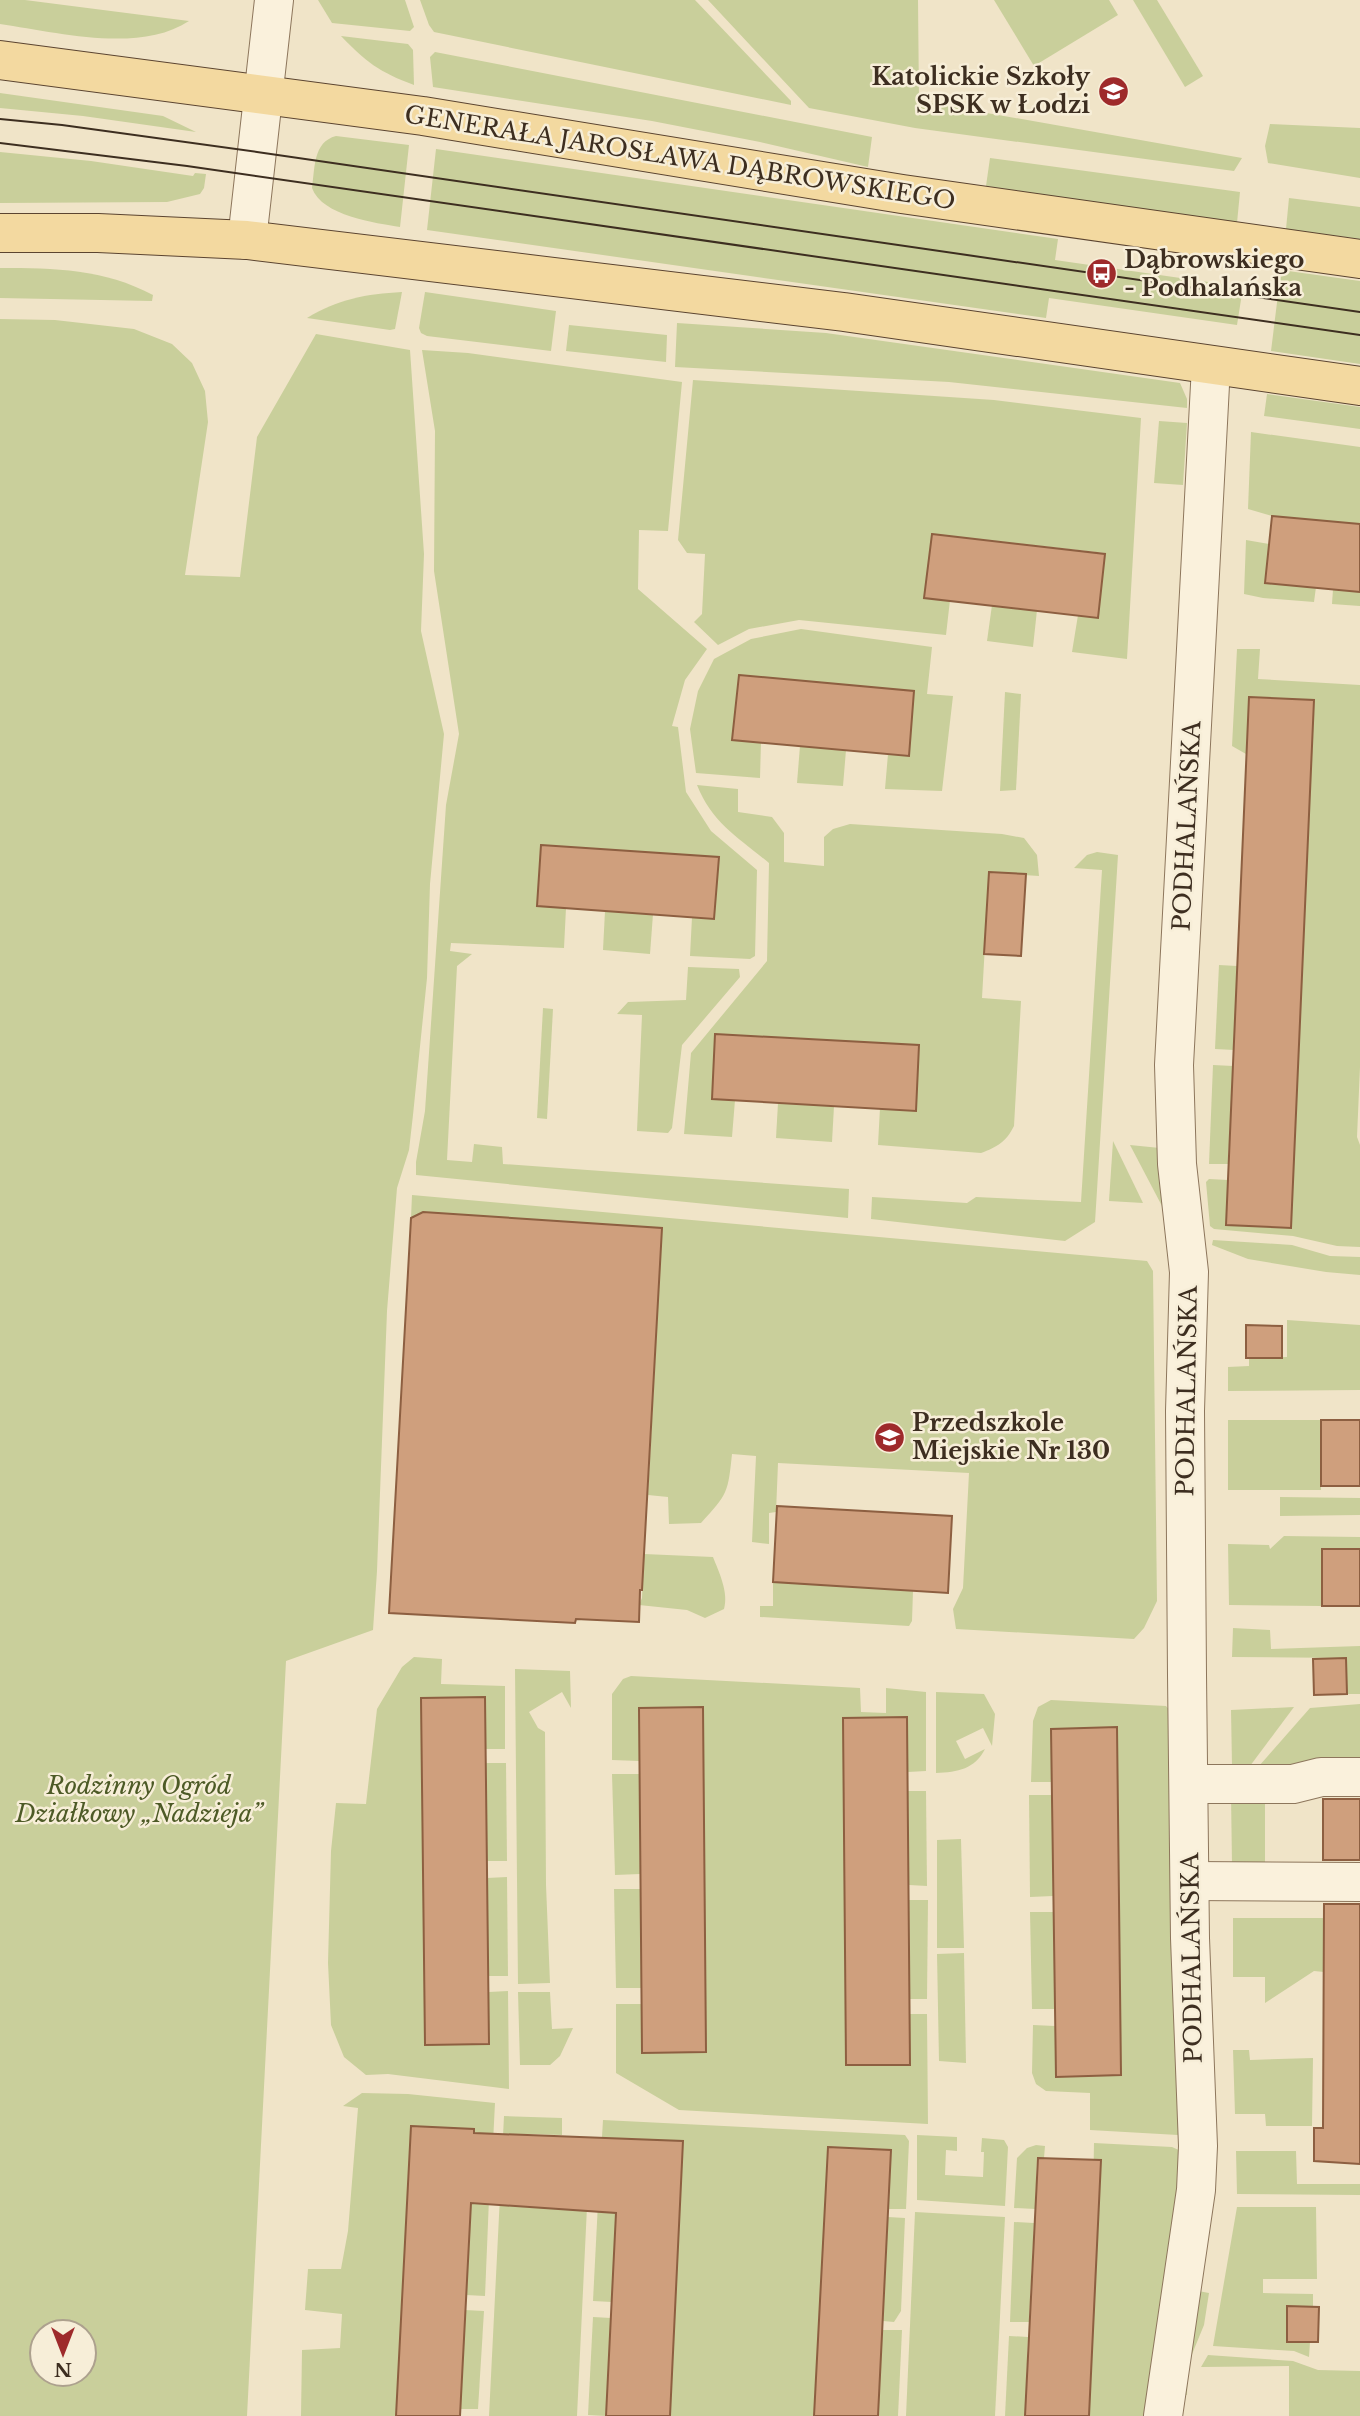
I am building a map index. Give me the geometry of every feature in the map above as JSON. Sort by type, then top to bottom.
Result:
[{"type":"main road","name":"GENERAŁA JAROSŁAWA DĄBROWSKIEGO","points":[[0,60],[423,116],[902,194],[1360,258]]},
{"type":"main road","points":[[0,233],[111,234],[247,240],[844,312],[1360,386]]},
{"type":"street","points":[[247,240],[274,0]]},
{"type":"street","name":"PODHALAŃSKA","points":[[1163,2416],[1196,2190],[1198,2146],[1187,1675],[1185,1411],[1189,1272],[1177,1164],[1174,1065],[1211,366]]},
{"type":"street","points":[[1189,1784],[1293,1784],[1321,1777],[1360,1777]]},
{"type":"street","points":[[1190,1881],[1360,1882]]},
{"type":"green space","points":[[0,0],[25,0],[189,21],[169,31],[146,37],[97,38],[0,24]]},
{"type":"green space","points":[[318,0],[405,0],[414,27],[410,31],[332,23]]},
{"type":"green space","points":[[420,0],[695,0],[791,101],[791,105],[434,32]]},
{"type":"green space","points":[[708,0],[918,0],[919,101],[1242,158],[1234,171],[915,128],[809,108]]},
{"type":"green space","points":[[994,0],[1109,0],[1118,15],[1034,66]]},
{"type":"green space","points":[[1133,0],[1157,0],[1203,76],[1185,87]]},
{"type":"green space","points":[[341,36],[408,44],[413,50],[414,85],[391,76],[374,65]]},
{"type":"green space","points":[[435,52],[872,137],[868,167],[652,121],[433,87],[430,57]]},
{"type":"green space","points":[[0,93],[163,116],[196,132],[83,116],[0,108]]},
{"type":"green space","points":[[1270,124],[1360,128],[1360,178],[1268,163],[1265,146]]},
{"type":"green space","points":[[336,136],[409,145],[400,227],[338,212],[318,198],[312,188],[316,157],[323,144]]},
{"type":"green space","points":[[436,149],[1058,239],[1055,260],[1243,287],[1237,325],[1049,298],[1046,318],[427,230]]},
{"type":"green space","points":[[0,152],[91,161],[193,176],[195,173],[206,174],[204,188],[200,194],[167,202],[0,203]]},
{"type":"green space","points":[[990,158],[1240,192],[1237,223],[986,186]]},
{"type":"green space","points":[[1289,198],[1360,207],[1360,239],[1286,229]]},
{"type":"green space","points":[[0,268],[60,270],[98,275],[135,286],[153,295],[152,301],[0,298]]},
{"type":"green space","points":[[1281,270],[1360,281],[1360,364],[1271,351]]},
{"type":"green space","points":[[402,292],[395,329],[307,318],[330,306],[353,299]]},
{"type":"green space","points":[[425,292],[556,311],[551,351],[427,336],[421,333],[419,328]]},
{"type":"green space","name":"Rodzinny Ogród Działkowy „Nadzieja”","points":[[0,319],[55,320],[134,329],[172,344],[192,363],[205,391],[208,422],[185,575],[240,577],[257,437],[316,334],[410,350],[424,554],[421,631],[444,734],[430,884],[427,978],[409,1150],[397,1188],[387,1311],[373,1630],[286,1661],[247,2416],[0,2416]]},
{"type":"green space","points":[[677,323],[826,333],[1180,383],[1187,399],[1187,408],[949,382],[675,367]]},
{"type":"green space","points":[[569,325],[667,335],[666,362],[566,351]]},
{"type":"green space","points":[[422,350],[468,353],[682,382],[668,531],[639,530],[638,589],[707,649],[685,680],[672,726],[678,727],[686,792],[711,831],[757,870],[755,956],[750,959],[690,956],[692,917],[714,918],[718,857],[542,845],[537,906],[566,908],[564,948],[451,943],[450,951],[472,954],[457,966],[447,1160],[472,1162],[474,1144],[502,1147],[503,1164],[849,1189],[848,1218],[416,1175],[425,1111],[446,805],[459,734],[434,571],[435,431]]},
{"type":"green space","points":[[693,380],[994,400],[1141,418],[1127,659],[1072,652],[1078,615],[1098,617],[1105,553],[932,534],[924,597],[950,600],[946,635],[799,620],[749,629],[718,645],[694,622],[702,614],[705,554],[687,553],[678,540]]},
{"type":"green space","points":[[1267,394],[1360,407],[1360,429],[1264,416]]},
{"type":"green space","points":[[1159,421],[1187,423],[1183,485],[1154,483]]},
{"type":"green space","points":[[1251,432],[1360,447],[1360,524],[1272,516],[1248,509]]},
{"type":"green space","points":[[1246,540],[1269,544],[1266,583],[1316,587],[1314,602],[1244,594]]},
{"type":"green space","points":[[1333,589],[1360,592],[1360,606],[1332,604]]},
{"type":"green space","points":[[992,605],[1037,610],[1033,647],[987,641]]},
{"type":"green space","points":[[801,629],[932,647],[927,694],[953,696],[942,791],[885,789],[888,754],[909,755],[914,691],[739,675],[733,739],[761,742],[760,778],[696,773],[690,729],[698,691],[714,659],[751,639]]},
{"type":"green space","points":[[1237,649],[1260,649],[1258,679],[1360,685],[1360,1067],[1357,1137],[1360,1145],[1360,1247],[1337,1246],[1293,1236],[1214,1229],[1210,1226],[1206,1182],[1209,1179],[1228,1180],[1226,1225],[1291,1227],[1314,701],[1249,698],[1246,754],[1232,746]]},
{"type":"green space","points":[[1005,692],[1021,694],[1016,790],[1000,791]]},
{"type":"green space","points":[[800,746],[846,750],[843,786],[797,783]]},
{"type":"green space","points":[[697,785],[738,789],[738,812],[772,817],[784,833],[784,862],[824,866],[824,837],[833,829],[850,824],[1002,834],[1024,838],[1037,855],[1039,876],[989,873],[982,998],[1021,1001],[1014,1126],[1000,1143],[981,1153],[878,1145],[880,1108],[916,1110],[919,1045],[716,1034],[712,1098],[735,1100],[732,1137],[684,1134],[691,1053],[767,961],[769,863],[718,820]]},
{"type":"green space","points":[[1097,852],[1118,855],[1095,1222],[1065,1241],[871,1219],[872,1197],[967,1203],[976,1197],[1081,1202],[1102,870],[1074,868],[1087,855]]},
{"type":"green space","points":[[605,911],[653,914],[650,954],[603,950]]},
{"type":"green space","points":[[1219,965],[1237,966],[1234,1050],[1215,1049]]},
{"type":"green space","points":[[688,967],[739,969],[740,977],[682,1045],[672,1128],[668,1133],[637,1131],[642,1015],[617,1014],[628,1002],[686,1000]]},
{"type":"green space","points":[[543,1008],[553,1009],[547,1119],[537,1118]]},
{"type":"green space","points":[[1213,1065],[1233,1066],[1228,1164],[1209,1164]]},
{"type":"green space","points":[[778,1103],[834,1106],[832,1142],[776,1138]]},
{"type":"green space","points":[[1113,1141],[1143,1203],[1109,1201]]},
{"type":"green space","points":[[1130,1145],[1160,1148],[1162,1206]]},
{"type":"green space","name":"Przedszkole Miejskie Nr 130","points":[[412,1195],[1147,1261],[1153,1271],[1157,1601],[1144,1628],[1134,1639],[956,1629],[953,1609],[963,1588],[969,1473],[778,1463],[776,1512],[769,1513],[769,1544],[752,1542],[756,1456],[732,1454],[725,1492],[701,1523],[669,1524],[668,1497],[648,1495],[662,1228],[424,1212],[411,1218]]},
{"type":"green space","points":[[1213,1240],[1292,1245],[1330,1256],[1360,1257],[1360,1275],[1248,1259],[1212,1245]]},
{"type":"green space","points":[[1287,1320],[1360,1325],[1360,1390],[1228,1391],[1228,1367],[1249,1366],[1249,1358],[1287,1357]]},
{"type":"green space","points":[[1228,1420],[1321,1420],[1321,1490],[1228,1490]]},
{"type":"green space","points":[[1280,1497],[1360,1498],[1360,1515],[1280,1516]]},
{"type":"green space","points":[[1284,1536],[1360,1537],[1360,1549],[1322,1549],[1322,1606],[1229,1605],[1228,1544],[1269,1545],[1270,1549]]},
{"type":"green space","points":[[644,1554],[713,1557],[724,1589],[724,1609],[705,1618],[687,1610],[639,1605],[642,1598]]},
{"type":"green space","points":[[773,1582],[913,1591],[912,1621],[909,1626],[760,1617],[760,1606],[773,1606]]},
{"type":"green space","points":[[1233,1628],[1270,1630],[1271,1649],[1360,1646],[1360,1694],[1347,1694],[1345,1658],[1232,1657]]},
{"type":"green space","points":[[414,1657],[442,1659],[441,1684],[505,1686],[505,1749],[486,1749],[485,1697],[421,1698],[425,2045],[489,2044],[489,1992],[508,1991],[509,2089],[388,2074],[366,2075],[344,2057],[331,2025],[328,1963],[331,1851],[336,1803],[366,1804],[377,1709],[402,1667]]},
{"type":"green space","points":[[515,1669],[570,1671],[571,1708],[562,1692],[529,1712],[538,1728],[545,1732],[550,1983],[518,1984]]},
{"type":"green space","points":[[631,1676],[860,1688],[861,1712],[886,1713],[886,1688],[926,1692],[926,1771],[908,1772],[907,1717],[843,1718],[846,2065],[910,2065],[910,2014],[927,2014],[928,2124],[679,2110],[616,2073],[616,2004],[641,2004],[642,2053],[706,2052],[703,1707],[639,1708],[639,1761],[612,1760],[612,1694],[623,1679]]},
{"type":"green space","points":[[936,1692],[984,1694],[995,1714],[992,1746],[983,1728],[956,1741],[965,1759],[985,1749],[971,1765],[952,1772],[936,1773]]},
{"type":"green space","points":[[1051,1700],[1166,1706],[1175,1717],[1182,2124],[1178,2135],[1090,2130],[1090,2093],[1046,2091],[1036,2084],[1032,2073],[1033,2025],[1055,2026],[1056,2077],[1121,2075],[1116,1728],[1052,1729],[1052,1782],[1031,1782],[1033,1721],[1038,1707]]},
{"type":"green space","points":[[1360,1704],[1360,1765],[1259,1766],[1310,1708]]},
{"type":"green space","points":[[1294,1707],[1250,1766],[1232,1766],[1231,1710]]},
{"type":"green space","points":[[486,1763],[506,1763],[507,1861],[487,1861]]},
{"type":"green space","points":[[612,1774],[639,1774],[640,1874],[615,1875]]},
{"type":"green space","points":[[908,1791],[926,1791],[927,1886],[909,1885]]},
{"type":"green space","points":[[1029,1795],[1052,1795],[1053,1896],[1030,1897]]},
{"type":"green space","points":[[1231,1795],[1265,1795],[1265,1865],[1232,1865]]},
{"type":"green space","points":[[961,1839],[964,1948],[937,1948],[937,1840]]},
{"type":"green space","points":[[507,1877],[508,1976],[488,1976],[487,1878]]},
{"type":"green space","points":[[614,1889],[641,1889],[641,1988],[616,1988]]},
{"type":"green space","points":[[909,1900],[928,1900],[927,1999],[910,1999]]},
{"type":"green space","points":[[1030,1912],[1054,1912],[1055,2009],[1032,2009]]},
{"type":"green space","points":[[1233,1918],[1324,1918],[1324,1972],[1314,1971],[1265,2003],[1265,1977],[1233,1977]]},
{"type":"green space","points":[[964,1953],[966,2063],[939,2061],[937,1954]]},
{"type":"green space","points":[[518,1992],[550,1992],[552,2029],[573,2028],[560,2056],[550,2065],[520,2065]]},
{"type":"green space","points":[[1233,2050],[1249,2050],[1250,2060],[1313,2058],[1312,2126],[1266,2126],[1265,2114],[1235,2114]]},
{"type":"green space","points":[[362,2093],[408,2094],[495,2103],[491,2182],[411,2127],[396,2416],[301,2416],[302,2350],[340,2348],[342,2314],[305,2310],[308,2269],[341,2269],[348,2231],[358,2108],[343,2106]]},
{"type":"green space","points":[[504,2116],[562,2118],[562,2135],[527,2134],[523,2207],[562,2209],[564,2183],[588,2186],[577,2416],[489,2416]]},
{"type":"green space","points":[[603,2120],[905,2135],[909,2141],[906,2209],[888,2209],[891,2150],[828,2147],[814,2416],[670,2416],[683,2141],[620,2138],[617,2188],[599,2187]]},
{"type":"green space","points":[[917,2135],[957,2137],[957,2151],[946,2150],[945,2175],[983,2177],[982,2138],[1004,2140],[1008,2147],[1005,2206],[917,2200]]},
{"type":"green space","points":[[1094,2143],[1172,2147],[1181,2151],[1182,2196],[1149,2416],[1089,2416]]},
{"type":"green space","points":[[1045,2146],[1044,2158],[1037,2158],[1035,2209],[1014,2208],[1017,2158],[1027,2148]]},
{"type":"green space","points":[[1236,2151],[1296,2151],[1297,2184],[1360,2184],[1360,2195],[1237,2194]]},
{"type":"green space","points":[[471,2197],[489,2199],[485,2296],[466,2295]]},
{"type":"green space","points":[[598,2203],[616,2204],[612,2302],[593,2301]]},
{"type":"green space","points":[[1237,2207],[1316,2207],[1317,2279],[1263,2279],[1263,2293],[1313,2294],[1313,2306],[1287,2306],[1287,2342],[1310,2342],[1309,2357],[1294,2351],[1213,2346]]},
{"type":"green space","points":[[915,2212],[1005,2217],[995,2416],[906,2416]]},
{"type":"green space","points":[[888,2217],[905,2218],[901,2311],[894,2322],[883,2321]]},
{"type":"green space","points":[[1014,2222],[1034,2223],[1029,2322],[1010,2322]]},
{"type":"green space","points":[[1193,2290],[1209,2293],[1204,2325],[1188,2364],[1187,2395],[1183,2395]]},
{"type":"green space","points":[[465,2310],[484,2311],[478,2409],[460,2409]]},
{"type":"green space","points":[[593,2317],[611,2318],[606,2416],[588,2415]]},
{"type":"green space","points":[[882,2330],[902,2330],[898,2416],[878,2416]]},
{"type":"green space","points":[[1009,2336],[1028,2337],[1025,2416],[1005,2416]]},
{"type":"green space","points":[[1208,2355],[1293,2361],[1318,2370],[1360,2371],[1360,2416],[1289,2416],[1289,2366],[1201,2367]]},
{"type":"building","points":[[1272,516],[1360,524],[1360,592],[1265,583]]},
{"type":"building","points":[[932,534],[1105,554],[1098,618],[924,598]]},
{"type":"building","points":[[739,675],[914,691],[909,756],[732,740]]},
{"type":"building","points":[[1249,697],[1314,700],[1291,1228],[1226,1225]]},
{"type":"building","points":[[541,845],[719,857],[714,919],[537,906]]},
{"type":"building","points":[[989,872],[1026,874],[1021,956],[984,954]]},
{"type":"building","points":[[715,1034],[919,1045],[916,1111],[712,1099]]},
{"type":"building","points":[[423,1212],[662,1228],[639,1622],[576,1619],[575,1623],[389,1613],[411,1218]]},
{"type":"building","points":[[1246,1325],[1282,1326],[1282,1358],[1246,1358]]},
{"type":"building","points":[[1321,1420],[1360,1420],[1360,1486],[1321,1486]]},
{"type":"building","points":[[777,1506],[952,1516],[948,1593],[773,1582]]},
{"type":"building","points":[[1322,1549],[1360,1549],[1360,1606],[1322,1606]]},
{"type":"building","points":[[1346,1658],[1347,1694],[1314,1695],[1313,1659]]},
{"type":"building","points":[[485,1697],[489,2044],[425,2045],[421,1698]]},
{"type":"building","points":[[703,1707],[706,2052],[642,2053],[639,1708]]},
{"type":"building","points":[[907,1717],[910,2065],[846,2065],[843,1718]]},
{"type":"building","points":[[1117,1727],[1121,2075],[1056,2077],[1051,1729]]},
{"type":"building","points":[[1323,1799],[1360,1799],[1360,1860],[1323,1860]]},
{"type":"building","points":[[1324,1904],[1360,1904],[1360,2164],[1314,2161],[1314,2128],[1323,2128]]},
{"type":"building","points":[[411,2126],[474,2129],[474,2133],[683,2141],[670,2416],[606,2416],[616,2213],[471,2203],[460,2416],[396,2416]]},
{"type":"building","points":[[828,2147],[891,2150],[878,2416],[814,2416]]},
{"type":"building","points":[[1038,2158],[1101,2160],[1089,2416],[1025,2416]]},
{"type":"building","points":[[1287,2306],[1319,2307],[1318,2342],[1287,2342]]},
{"type":"tram line","points":[[0,119],[257,152],[1360,312]]},
{"type":"tram line","points":[[0,143],[187,166],[1360,335]]},
{"type":"place","name":"Katolickie Szkoły SPSK w Łodzi","points":[[1113,91]]},
{"type":"place","name":"Dąbrowskiego - Podhalańska","points":[[1101,274]]},
{"type":"place","name":"Przedszkole Miejskie Nr 130","points":[[889,1437]]}]
